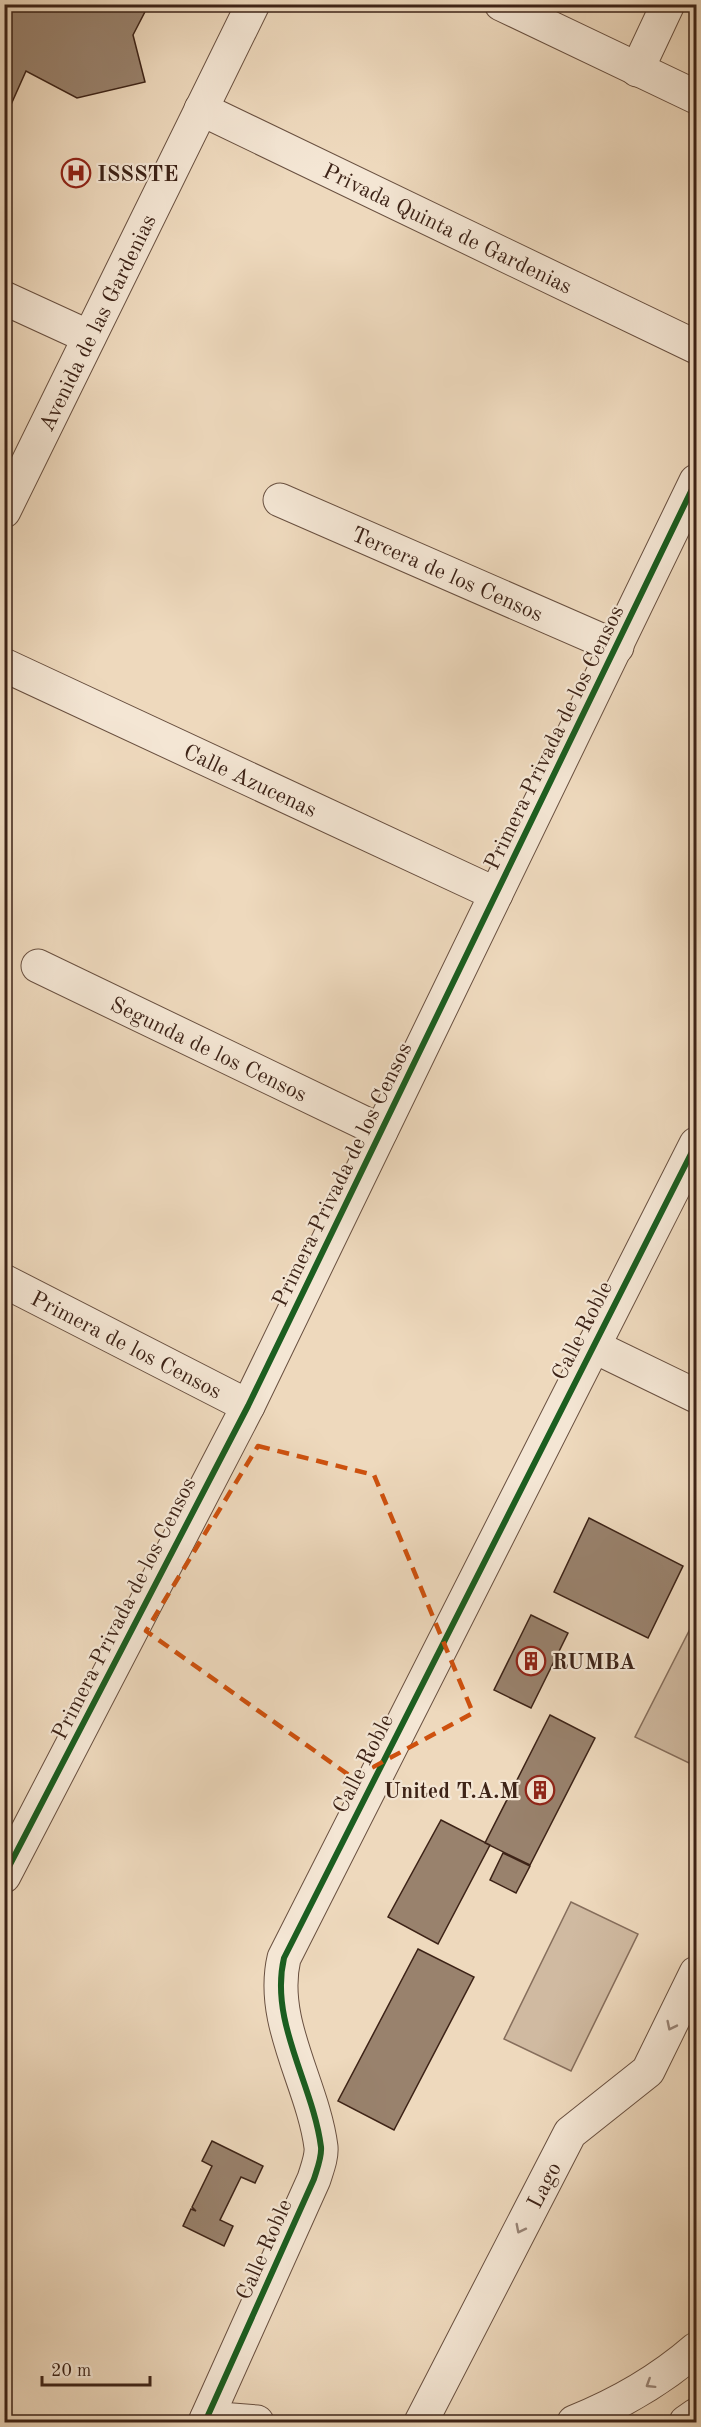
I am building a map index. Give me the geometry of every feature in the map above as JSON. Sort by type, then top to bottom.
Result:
[{"type":"street","name":"Avenida de las Gardenias","points":[[5,507],[253,4]]},
{"type":"street","points":[[501,4],[696,97]]},
{"type":"street","points":[[637,70],[668,4]]},
{"type":"street","name":"Privada Quinta de Gardenias","points":[[201,109],[696,347]]},
{"type":"street","points":[[4,298],[89,337]]},
{"type":"street","name":"Primera Privada de los Censos","points":[[4,1876],[248,1406],[696,481]]},
{"type":"street","name":"Tercera de los Censos","points":[[280,500],[617,647]]},
{"type":"street","name":"Calle Azucenas","points":[[4,665],[496,894]]},
{"type":"street","name":"Segunda de los Censos","points":[[38,966],[381,1131]]},
{"type":"street","name":"Calle Roble","points":[[206,2420],[314,2179],[321,2149],[282,2006],[279,1980],[284,1958],[696,1144]]},
{"type":"street","name":"Primera de los Censos","points":[[4,1281],[248,1406]]},
{"type":"street","points":[[593,1346],[696,1396]]},
{"type":"street","name":"Lago","points":[[421,2422],[570,2133],[648,2071],[696,1973]]},
{"type":"street","points":[[573,2422],[622,2401],[671,2371],[696,2349]]},
{"type":"street","points":[[686,2422],[696,2415]]},
{"type":"street","points":[[206,2420],[257,2422]]},
{"type":"highlighted area","points":[[258,1446],[374,1475],[473,1713],[353,1778],[146,1631]]},
{"type":"shaded area","points":[[690,1629],[696,1632],[696,1748],[689,1763],[635,1737]]},
{"type":"shaded area","points":[[571,1902],[638,1934],[571,2071],[504,2039]]},
{"type":"building","points":[[4,4],[149,4],[133,35],[145,82],[77,98],[26,71],[9,109],[4,107]]},
{"type":"building","points":[[589,1518],[683,1566],[648,1638],[554,1592]]},
{"type":"building","name":"RUMBA","points":[[531,1615],[568,1633],[531,1708],[494,1690]]},
{"type":"building","name":"United T.A.M","points":[[550,1715],[595,1738],[530,1865],[485,1843]]},
{"type":"building","points":[[441,1820],[490,1845],[438,1944],[388,1917]]},
{"type":"building","points":[[503,1853],[530,1866],[516,1893],[490,1880]]},
{"type":"building","points":[[418,1949],[474,1977],[394,2130],[338,2101]]},
{"type":"building","points":[[212,2141],[263,2166],[255,2183],[241,2177],[220,2220],[233,2226],[224,2246],[183,2226],[191,2209],[196,2211],[192,2207],[212,2166],[202,2161]]},
{"type":"cycle path","points":[[4,1876],[248,1406],[696,481]]},
{"type":"cycle path","points":[[205,2422],[314,2179],[321,2155],[310,2100],[294,2053],[282,2006],[281,1982],[284,1958],[696,1144]]},
{"type":"place","name":"ISSSTE","points":[[76,173]]},
{"type":"place","name":"RUMBA","points":[[531,1661]]},
{"type":"place","name":"United T.A.M","points":[[540,1790]]}]
